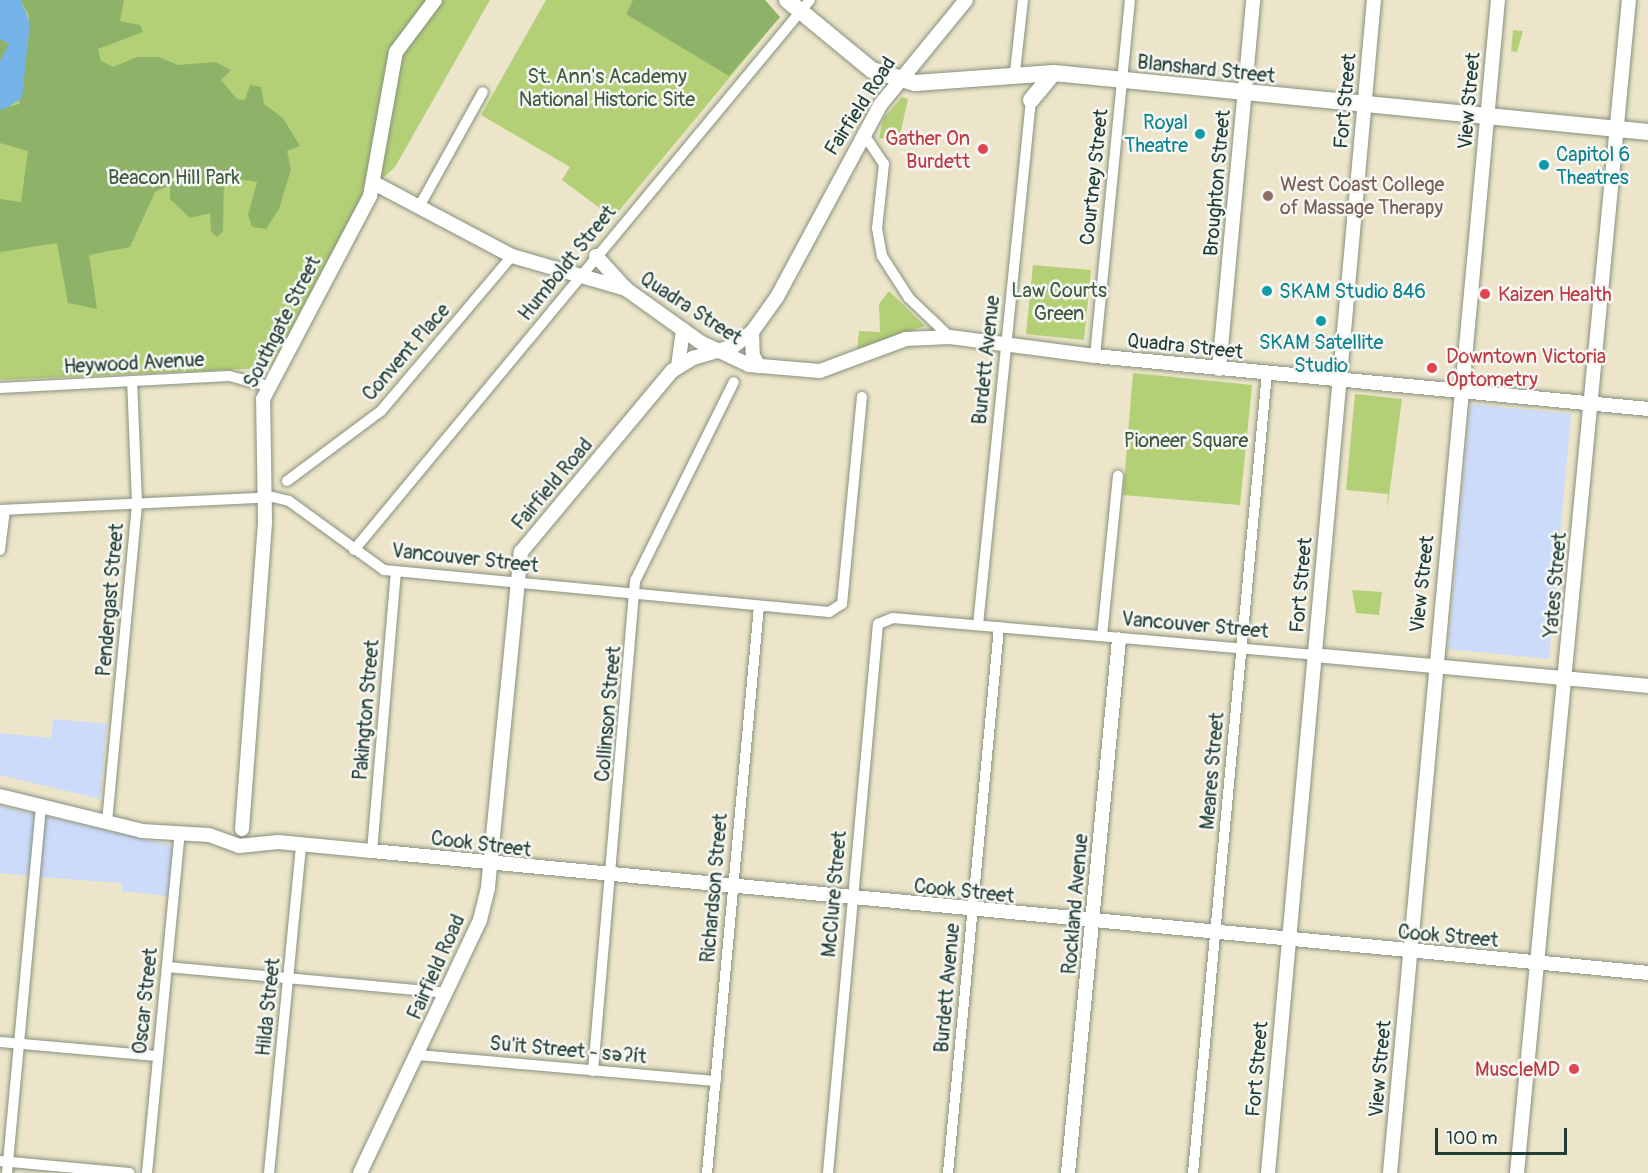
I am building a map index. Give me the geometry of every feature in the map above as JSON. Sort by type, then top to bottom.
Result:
[{"type":"main road","name":"Southgate Street","points":[[241,836],[264,497],[260,430],[268,386],[374,183],[396,52],[435,0]]},
{"type":"main road","name":"Blanshard Street","points":[[787,0],[805,5],[860,62],[898,80],[926,83],[1015,72],[1054,73],[1122,82],[1648,132]]},
{"type":"main road","name":"Fairfield Road","points":[[360,1173],[475,934],[489,866],[515,584],[525,546],[678,366],[716,352],[752,332],[777,297],[863,133],[898,80],[966,0]]},
{"type":"main road","name":"Broughton Street","points":[[1219,369],[1253,0]]},
{"type":"main road","name":"Fort Street","points":[[1268,1173],[1374,0]]},
{"type":"main road","name":"View Street","points":[[1390,1173],[1434,663],[1498,0]]},
{"type":"main road","name":"Yates Street","points":[[1517,1173],[1536,964],[1567,678],[1629,0]]},
{"type":"main road","points":[[1015,72],[1031,100],[1054,73]]},
{"type":"main road","name":"Quadra Street","points":[[374,183],[420,205],[512,256],[626,289],[716,352],[759,366],[820,371],[906,339],[950,337],[1095,357],[1648,409]]},
{"type":"main road","points":[[596,256],[626,289]]},
{"type":"main road","points":[[678,366],[683,329]]},
{"type":"main road","points":[[752,332],[753,356],[759,366]]},
{"type":"main road","name":"Rockland Avenue","points":[[1068,1173],[1119,639]]},
{"type":"main road","name":"Vancouver Street","points":[[1314,655],[1434,663],[1648,686]]},
{"type":"main road","name":"Cook Street","points":[[0,796],[107,822],[180,833],[241,836],[278,843],[372,851],[610,878],[1648,974]]},
{"type":"street","name":"Courtney Street","points":[[1095,357],[1130,0]]},
{"type":"street","points":[[1015,72],[1014,51],[1024,4]]},
{"type":"street","name":"Humboldt Street","points":[[354,550],[805,5]]},
{"type":"street","points":[[420,205],[483,92]]},
{"type":"street","name":"Burdett Avenue","points":[[978,625],[1031,100]]},
{"type":"street","points":[[863,133],[884,164],[877,228],[882,256],[909,298],[950,337]]},
{"type":"street","name":"Convent Place","points":[[287,481],[381,411],[512,256]]},
{"type":"street","name":"Meares Street","points":[[1193,1173],[1267,373]]},
{"type":"street","name":"Heywood Avenue","points":[[0,388],[236,376],[268,386]]},
{"type":"street","name":"Pendergast Street","points":[[107,822],[137,503],[132,381]]},
{"type":"street","name":"Collinson Street","points":[[593,1071],[637,576],[735,382]]},
{"type":"street","name":"Vancouver Street","points":[[2,510],[264,497],[289,501],[379,569],[759,606],[840,609],[862,397]]},
{"type":"street","points":[[1102,636],[1118,476]]},
{"type":"street","points":[[0,550],[2,510]]},
{"type":"street","name":"Pakington Street","points":[[372,851],[396,572]]},
{"type":"street","name":"Richardson Street","points":[[707,1173],[759,606]]},
{"type":"street","name":"Vancouver Street","points":[[882,621],[978,625],[1226,649],[1314,655]]},
{"type":"street","name":"McClure Street","points":[[828,1173],[876,634],[882,621]]},
{"type":"street","name":"Burdett Avenue","points":[[948,1173],[999,627]]},
{"type":"street","points":[[7,1173],[4,1161],[20,1043],[41,806]]},
{"type":"street","name":"Oscar Street","points":[[147,1173],[180,833]]},
{"type":"street","name":"Hilda Street","points":[[269,1173],[301,845]]},
{"type":"street","points":[[167,967],[446,993]]},
{"type":"street","points":[[0,1042],[157,1056]]},
{"type":"street","name":"Su'it Street - səʔít","points":[[417,1055],[716,1081]]},
{"type":"street","points":[[4,1161],[129,1173]]},
{"type":"shaded area","points":[[1470,404],[1571,414],[1549,659],[1448,649]]},
{"type":"shaded area","points":[[53,719],[107,724],[100,799],[0,775],[0,733],[51,738]]},
{"type":"shaded area","points":[[0,806],[36,814],[30,876],[0,873]]},
{"type":"shaded area","points":[[45,816],[174,846],[168,896],[122,891],[122,883],[39,877]]},
{"type":"green space","name":"Beacon Hill Park","points":[[0,0],[490,0],[395,167],[362,197],[270,368],[0,380]]},
{"type":"green space","points":[[21,0],[124,0],[120,21],[140,25],[143,32],[98,49],[101,61],[113,67],[137,57],[159,57],[178,65],[215,62],[231,70],[221,80],[237,99],[245,100],[250,85],[261,87],[264,104],[283,118],[300,146],[287,151],[291,169],[279,209],[266,229],[252,227],[248,215],[257,182],[224,177],[223,231],[217,237],[211,231],[210,213],[190,218],[170,199],[170,185],[155,192],[130,247],[89,255],[97,309],[68,303],[57,243],[0,252],[0,199],[21,202],[28,151],[0,143],[0,109],[19,104],[28,42],[29,16]]},
{"type":"green space","name":"St. Ann's Academy National Historic Site","points":[[546,0],[752,0],[780,17],[613,218],[562,180],[570,167],[481,115]]},
{"type":"green space","points":[[633,0],[765,0],[780,17],[729,76],[626,14]]},
{"type":"green space","points":[[1513,30],[1523,31],[1517,52],[1511,51]]},
{"type":"green space","points":[[6,38],[9,49],[0,61],[0,39]]},
{"type":"green space","points":[[902,97],[908,99],[900,135],[879,139],[883,119]]},
{"type":"green space","name":"Law Courts Green","points":[[1033,265],[1091,270],[1084,340],[1026,334]]},
{"type":"green space","points":[[889,291],[925,326],[857,350],[859,331],[880,332],[879,304]]},
{"type":"green space","name":"Pioneer Square","points":[[1133,373],[1252,385],[1240,505],[1123,495]]},
{"type":"green space","points":[[1355,394],[1402,399],[1387,511],[1388,494],[1346,490]]},
{"type":"green space","points":[[1352,590],[1382,592],[1379,615],[1356,613]]},
{"type":"water","points":[[0,0],[21,0],[30,23],[22,98],[5,109],[0,109],[0,61],[9,44],[0,39]]},
{"type":"place","name":"Royal Theatre","points":[[1200,134]]},
{"type":"place","name":"Gather On Burdett","points":[[983,149]]},
{"type":"place","name":"Capitol 6 Theatres","points":[[1544,165]]},
{"type":"place","name":"West Coast College of Massage Therapy","points":[[1268,196]]},
{"type":"place","name":"SKAM Studio 846","points":[[1267,291]]},
{"type":"place","name":"Kaizen Health","points":[[1485,294]]},
{"type":"place","name":"SKAM Satellite Studio","points":[[1321,321]]},
{"type":"place","name":"Downtown Victoria Optometry","points":[[1432,368]]},
{"type":"place","name":"MuscleMD","points":[[1574,1069]]}]
